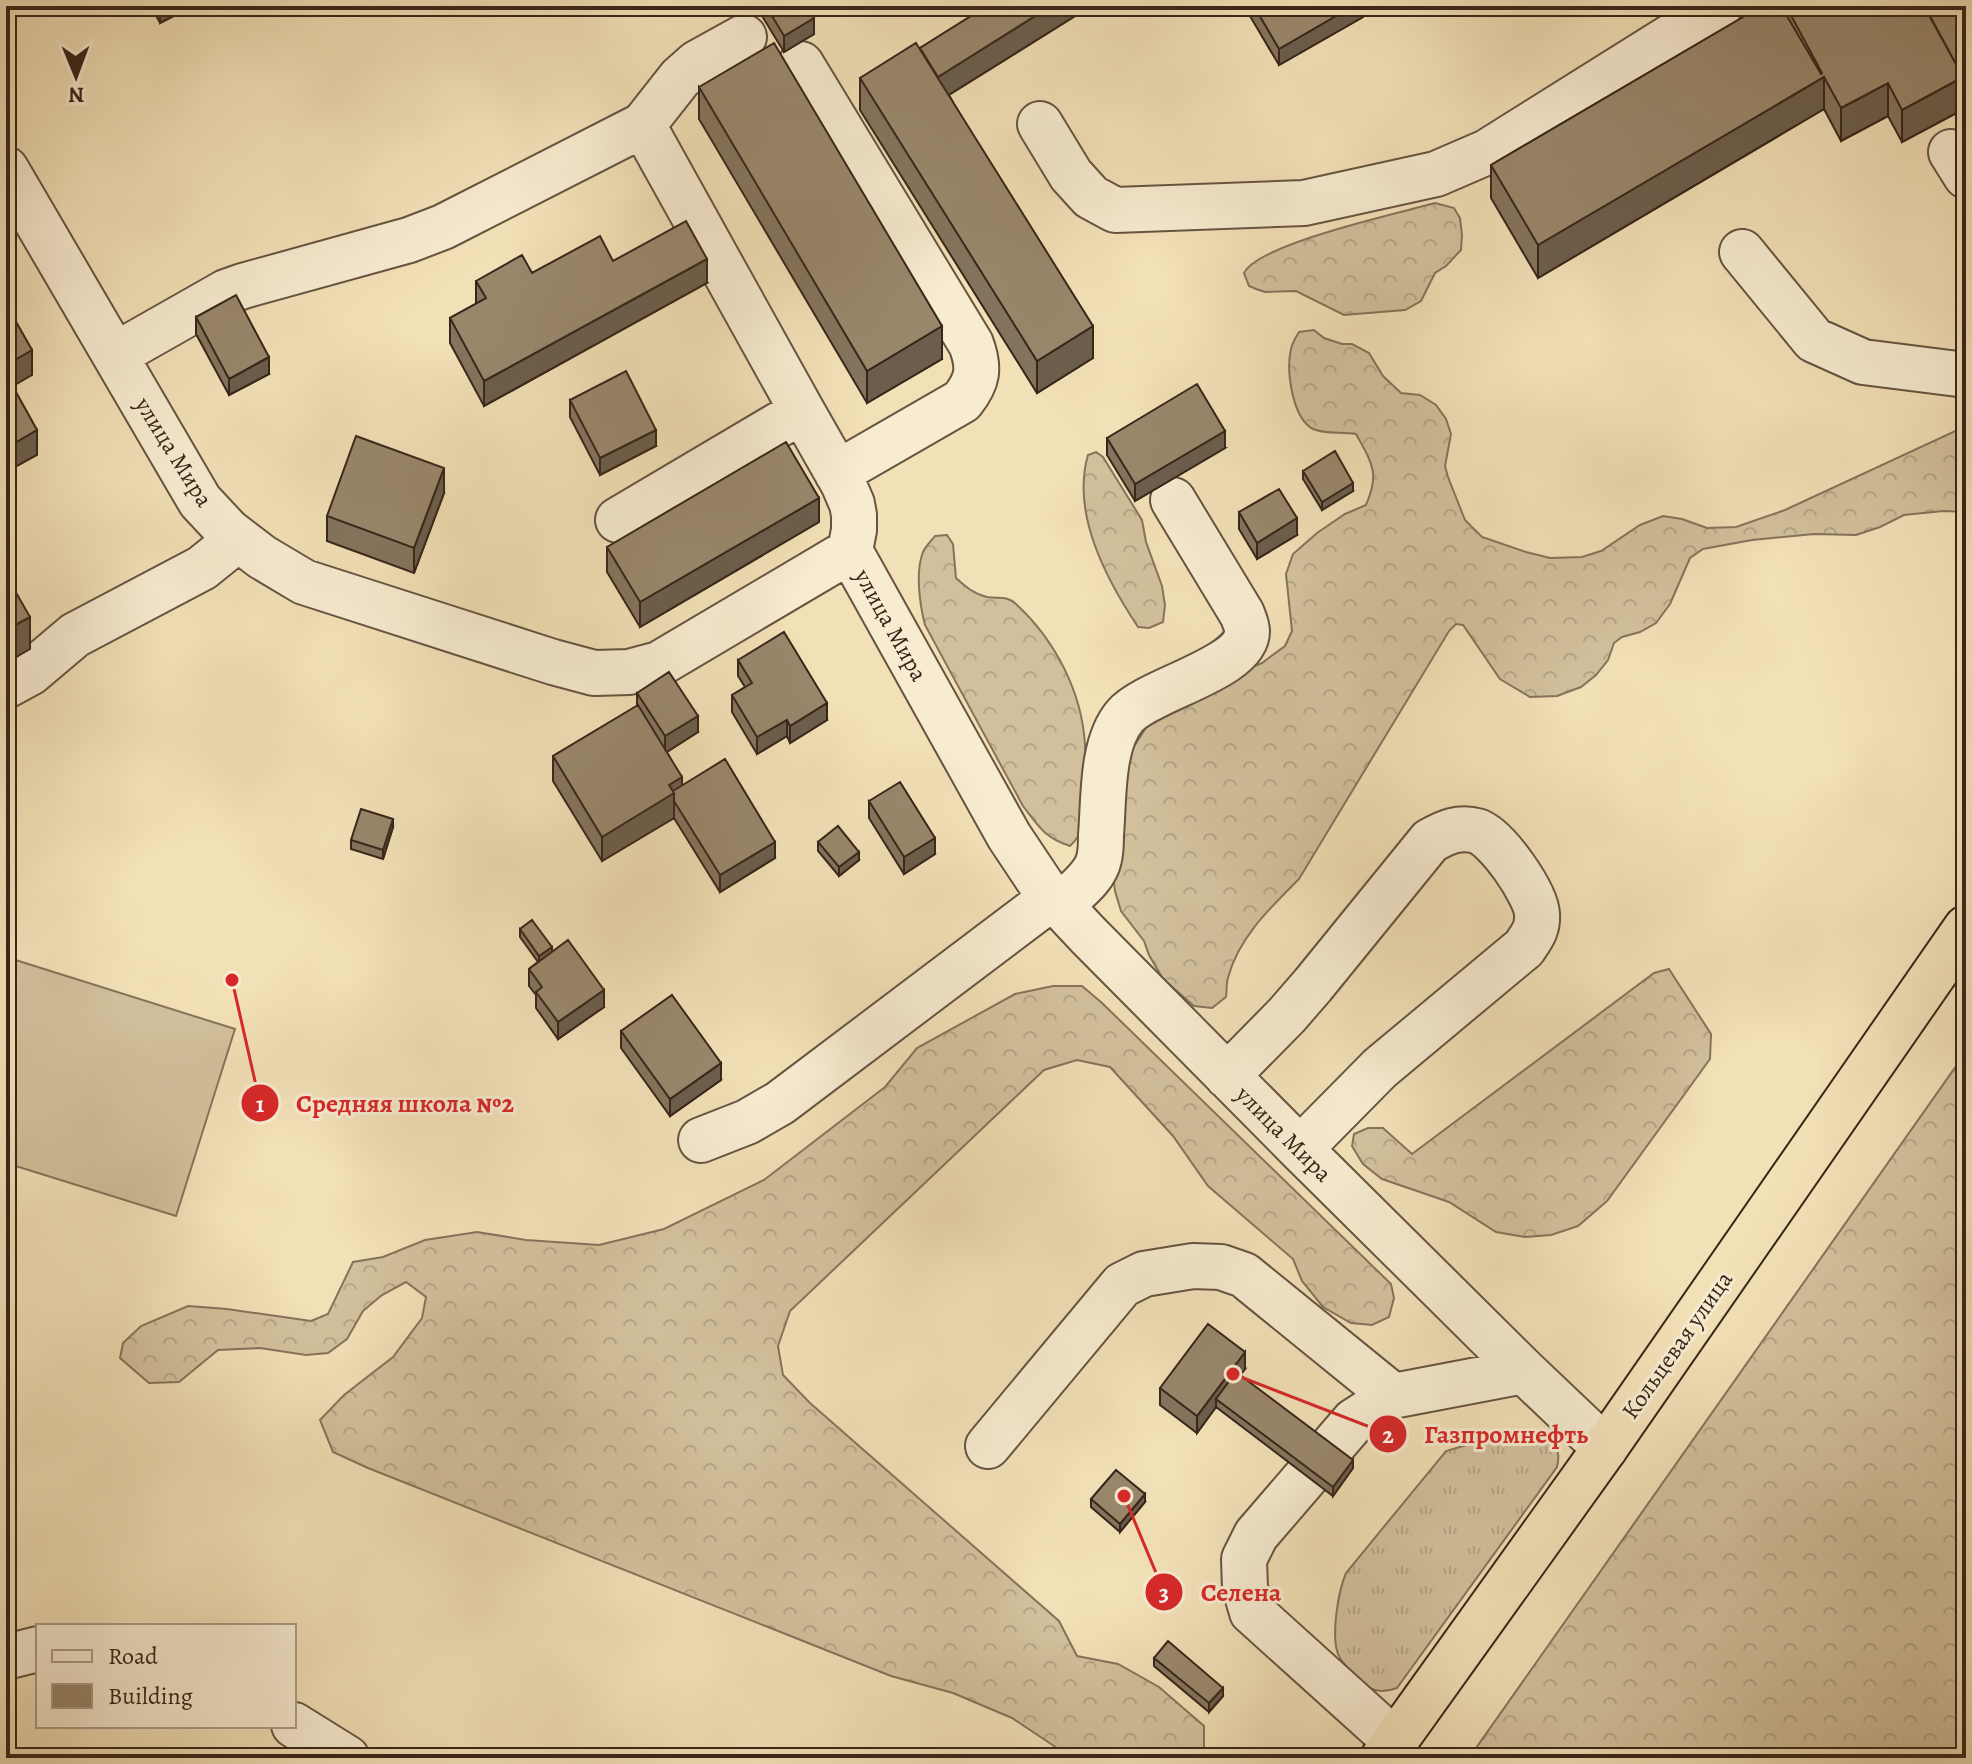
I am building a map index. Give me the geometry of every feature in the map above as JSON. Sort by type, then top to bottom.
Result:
[{"type":"highway","name":"Кольцевая улица","points":[[1389,1749],[1605,1448],[1966,928]]},
{"type":"street","points":[[1040,124],[1071,175],[1091,197],[1115,210],[1304,203],[1436,174],[1487,152],[1720,6]]},
{"type":"street","points":[[115,355],[226,292],[409,240],[443,227],[643,125],[680,78],[697,63],[744,37]]},
{"type":"street","points":[[801,64],[971,344],[976,359],[976,374],[971,389],[962,401],[837,473]]},
{"type":"street","points":[[643,125],[837,473],[854,515],[850,551]]},
{"type":"street","name":"улица Мира","points":[[6,169],[200,501],[238,539],[304,582],[539,658],[594,673],[629,672],[659,664],[850,551],[1009,836],[1043,887],[1300,1149],[1605,1448]]},
{"type":"street","points":[[1742,252],[1814,340],[1863,362],[1966,375]]},
{"type":"street","points":[[618,520],[802,411]]},
{"type":"street","points":[[701,1140],[747,1122],[780,1103],[1091,876],[1099,861],[1107,761],[1115,734],[1125,716],[1139,705],[1230,660],[1243,645],[1248,632],[1242,614],[1173,500]]},
{"type":"street","points":[[6,686],[30,673],[75,635],[202,568],[238,539]]},
{"type":"street","points":[[1227,1076],[1313,985],[1430,841],[1447,831],[1464,829],[1481,832],[1495,842],[1528,889],[1537,911],[1536,931],[1524,948],[1380,1068],[1300,1149]]},
{"type":"street","points":[[988,1446],[1122,1285],[1144,1274],[1193,1266],[1221,1267],[1244,1275],[1393,1396]]},
{"type":"street","points":[[1389,1749],[1252,1612],[1245,1588],[1244,1559],[1256,1535],[1354,1421],[1393,1396],[1524,1371]]},
{"type":"street","points":[[6,1657],[36,1650]]},
{"type":"street","points":[[296,1726],[347,1758]]},
{"type":"green space","points":[[1435,203],[1454,208],[1460,218],[1461,250],[1435,273],[1421,301],[1405,310],[1344,315],[1296,291],[1265,292],[1249,286],[1244,273],[1255,262],[1275,251],[1331,231]]},
{"type":"green space","points":[[1314,330],[1324,338],[1352,344],[1369,353],[1383,376],[1401,393],[1420,395],[1436,405],[1446,419],[1451,434],[1445,466],[1465,520],[1482,537],[1526,552],[1550,558],[1582,557],[1601,551],[1640,525],[1663,516],[1707,528],[1736,527],[1785,510],[1966,426],[1966,512],[1904,515],[1856,535],[1814,534],[1703,549],[1690,558],[1670,604],[1656,623],[1622,637],[1614,643],[1608,660],[1596,675],[1581,687],[1557,696],[1530,697],[1500,679],[1463,625],[1456,624],[1299,879],[1247,936],[1233,963],[1226,997],[1212,1008],[1194,1006],[1163,979],[1144,941],[1121,911],[1112,866],[1123,778],[1133,748],[1149,723],[1205,686],[1262,663],[1285,646],[1292,631],[1286,574],[1293,554],[1345,514],[1366,505],[1373,484],[1372,468],[1356,434],[1313,429],[1295,404],[1289,369],[1292,347],[1299,332]]},
{"type":"green space","points":[[1096,452],[1103,457],[1142,520],[1146,542],[1162,586],[1165,605],[1163,622],[1149,628],[1138,627],[1114,588],[1088,522],[1084,477],[1088,455]]},
{"type":"green space","points":[[947,535],[953,544],[956,578],[978,594],[1006,598],[1016,604],[1054,650],[1072,687],[1083,725],[1085,758],[1083,823],[1079,835],[1070,846],[1048,835],[1023,806],[925,625],[919,589],[921,560],[924,550],[935,536]]},
{"type":"green space","points":[[6,957],[235,1029],[176,1216],[6,1163]]},
{"type":"green space","points":[[1669,969],[1711,1034],[1710,1059],[1607,1201],[1578,1226],[1551,1235],[1525,1237],[1496,1232],[1449,1202],[1382,1179],[1363,1164],[1352,1146],[1354,1134],[1368,1128],[1383,1128],[1412,1154],[1654,973]]},
{"type":"green space","points":[[1053,986],[1082,986],[1102,1003],[1391,1284],[1394,1298],[1389,1317],[1372,1325],[1351,1323],[1323,1307],[1302,1281],[1293,1259],[1208,1186],[1173,1136],[1110,1067],[1077,1060],[1044,1070],[790,1311],[778,1346],[783,1375],[810,1403],[1059,1621],[1077,1656],[1118,1664],[1159,1687],[1204,1726],[1206,1758],[1077,1758],[1012,1718],[953,1693],[891,1676],[333,1452],[320,1420],[344,1395],[393,1357],[422,1318],[426,1297],[406,1282],[382,1295],[363,1311],[347,1339],[328,1353],[306,1355],[260,1348],[218,1350],[179,1382],[149,1383],[120,1358],[123,1343],[141,1326],[188,1306],[311,1321],[328,1314],[353,1262],[383,1257],[425,1240],[477,1232],[526,1240],[599,1245],[664,1229],[764,1180],[885,1087],[917,1048],[1015,994]]},
{"type":"green space","points":[[1966,1052],[1966,1758],[1469,1758]]},
{"type":"green space","points":[[1494,1437],[1539,1438],[1553,1443],[1557,1448],[1557,1467],[1397,1688],[1381,1691],[1367,1686],[1344,1664],[1336,1646],[1336,1614],[1346,1573],[1446,1451]]},
{"type":"building","points":[[766,6],[807,6],[814,18],[784,36]]},
{"type":"building","points":[[987,6],[1051,6],[938,77],[920,48]]},
{"type":"building","points":[[1254,6],[1353,6],[1279,49]]},
{"type":"building","points":[[1762,6],[1781,6],[1821,74],[1786,6],[1934,6],[1926,10],[1963,77],[1902,110],[1888,83],[1841,108],[1824,77],[1538,245],[1491,165]]},
{"type":"building","points":[[1948,6],[1966,6],[1966,83],[1963,85],[1963,77],[1930,16]]},
{"type":"building","points":[[774,43],[942,326],[867,371],[699,87]]},
{"type":"building","points":[[916,43],[1093,326],[1037,361],[860,78]]},
{"type":"building","points":[[686,221],[707,259],[484,381],[450,318],[486,298],[476,281],[522,255],[532,273],[600,236],[613,261]]},
{"type":"building","points":[[236,295],[269,357],[229,379],[196,317]]},
{"type":"building","points":[[6,304],[32,350],[6,365]]},
{"type":"building","points":[[626,371],[656,430],[600,458],[570,400]]},
{"type":"building","points":[[6,374],[37,430],[6,448]]},
{"type":"building","points":[[1197,384],[1225,431],[1135,484],[1107,438]]},
{"type":"building","points":[[356,436],[444,468],[414,548],[327,516]]},
{"type":"building","points":[[786,442],[819,498],[640,602],[607,547]]},
{"type":"building","points":[[1335,451],[1353,483],[1322,502],[1303,471]]},
{"type":"building","points":[[1279,489],[1297,518],[1257,543],[1239,512]]},
{"type":"building","points":[[6,575],[30,617],[6,630]]},
{"type":"building","points":[[784,632],[827,703],[790,726],[787,720],[757,737],[732,695],[752,683],[738,660]]},
{"type":"building","points":[[669,672],[698,716],[665,736],[637,693]]},
{"type":"building","points":[[638,705],[682,777],[669,785],[674,793],[602,837],[553,756]]},
{"type":"building","points":[[725,759],[775,842],[720,875],[674,801],[673,791]]},
{"type":"building","points":[[900,782],[935,838],[904,857],[869,801]]},
{"type":"building","points":[[361,809],[393,819],[383,850],[351,840]]},
{"type":"building","points":[[838,826],[859,852],[839,867],[818,842]]},
{"type":"building","points":[[532,920],[552,947],[539,956],[520,929]]},
{"type":"building","points":[[568,940],[604,990],[558,1022],[536,992],[542,987],[529,969]]},
{"type":"building","points":[[672,995],[721,1063],[670,1099],[621,1031]]},
{"type":"building","points":[[1208,1324],[1245,1352],[1197,1416],[1160,1388]]},
{"type":"building","points":[[1236,1372],[1353,1460],[1333,1487],[1216,1399]]},
{"type":"building","points":[[1116,1470],[1145,1494],[1120,1524],[1091,1499]]},
{"type":"building","points":[[1168,1641],[1223,1688],[1209,1703],[1154,1658]]},
{"type":"place","name":"Средняя школа №2","points":[[232,980]]},
{"type":"place","name":"Газпромнефть","points":[[1233,1374]]},
{"type":"place","name":"Селена","points":[[1124,1496]]}]
